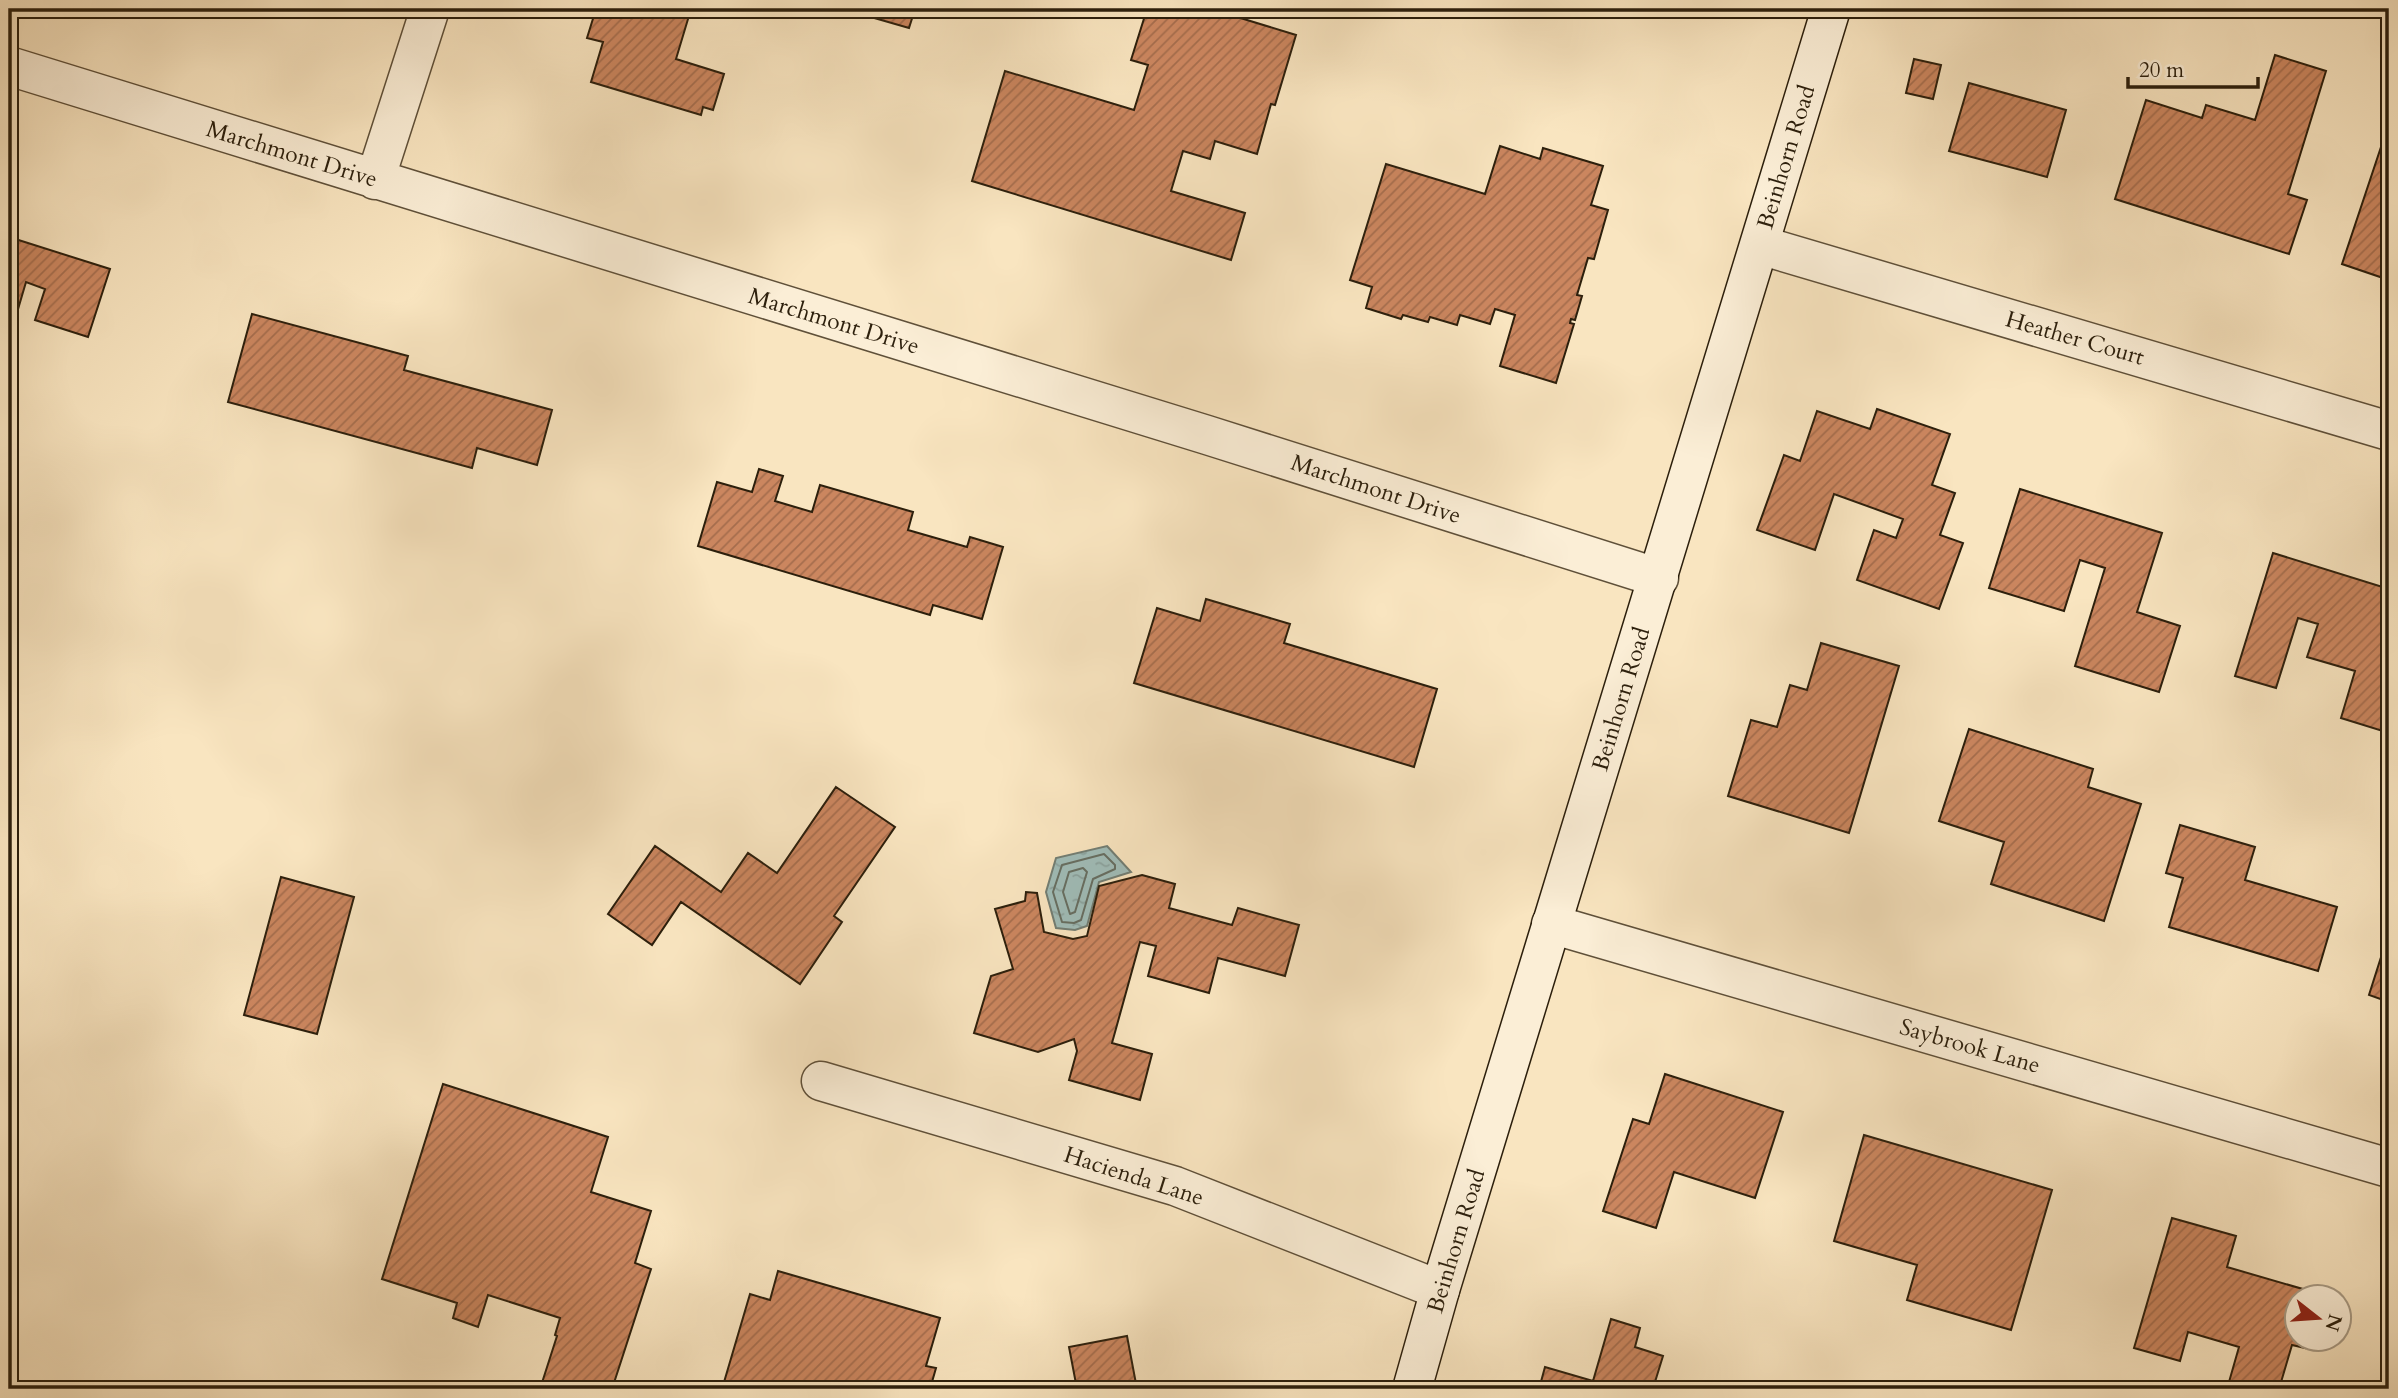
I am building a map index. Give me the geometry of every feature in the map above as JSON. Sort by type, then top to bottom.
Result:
[{"type":"street","points":[[375,180],[430,9]]},
{"type":"street","name":"Beinhorn Road","points":[[1412,1389],[1831,9]]},
{"type":"street","name":"Marchmont Drive","points":[[9,66],[1207,435],[1659,578]]},
{"type":"street","name":"Heather Court","points":[[1760,245],[2389,431]]},
{"type":"street","name":"Saybrook Lane","points":[[1551,924],[2389,1168]]},
{"type":"street","name":"Hacienda Lane","points":[[821,1081],[1175,1186],[1440,1290]]},
{"type":"water","points":[[1107,846],[1131,872],[1099,882],[1087,926],[1075,930],[1056,928],[1046,892],[1056,858]]},
{"type":"building","points":[[596,9],[691,9],[676,59],[724,74],[713,110],[703,107],[701,115],[591,82],[603,42],[587,38]]},
{"type":"building","points":[[843,9],[915,9],[909,28]]},
{"type":"building","points":[[1147,9],[1211,9],[1296,35],[1275,105],[1271,104],[1257,154],[1215,141],[1210,159],[1183,151],[1171,191],[1245,213],[1231,260],[972,181],[1005,71],[1134,110],[1148,65],[1131,60]]},
{"type":"building","points":[[2275,55],[2326,71],[2288,194],[2307,200],[2289,254],[2115,199],[2146,100],[2202,118],[2206,105],[2255,120]]},
{"type":"building","points":[[1914,59],[1941,65],[1933,99],[1906,93]]},
{"type":"building","points":[[1969,83],[2066,110],[2047,177],[1949,151]]},
{"type":"building","points":[[2386,132],[2389,133],[2389,280],[2342,264]]},
{"type":"building","points":[[1500,146],[1540,159],[1543,148],[1603,166],[1591,205],[1608,210],[1594,259],[1588,258],[1577,295],[1582,296],[1575,320],[1571,319],[1570,323],[1574,324],[1556,383],[1500,366],[1515,315],[1495,309],[1490,324],[1460,315],[1457,325],[1430,317],[1428,322],[1403,315],[1401,319],[1366,308],[1372,287],[1350,280],[1386,164],[1485,194]]},
{"type":"building","points":[[9,237],[110,269],[88,337],[35,320],[45,289],[26,282],[16,316],[9,314]]},
{"type":"building","points":[[252,314],[408,356],[404,370],[552,410],[537,465],[477,448],[472,468],[228,402]]},
{"type":"building","points":[[1877,409],[1950,434],[1932,485],[1955,493],[1940,535],[1963,543],[1939,609],[1857,580],[1874,530],[1896,538],[1903,519],[1834,494],[1815,550],[1757,530],[1784,455],[1800,461],[1817,411],[1870,429]]},
{"type":"building","points":[[759,469],[783,476],[775,501],[812,512],[820,485],[913,512],[908,530],[967,547],[970,537],[1003,547],[982,619],[933,605],[930,615],[698,546],[717,482],[752,492]]},
{"type":"building","points":[[2020,489],[2162,533],[2137,612],[2180,626],[2159,692],[2075,666],[2105,568],[2080,560],[2064,611],[1989,588]]},
{"type":"building","points":[[2273,553],[2389,589],[2389,733],[2341,718],[2355,671],[2307,657],[2318,624],[2298,618],[2276,688],[2235,676]]},
{"type":"building","points":[[1206,599],[1290,624],[1284,643],[1437,689],[1414,767],[1134,683],[1157,608],[1200,621]]},
{"type":"building","points":[[1821,643],[1899,666],[1849,833],[1728,796],[1751,720],[1777,727],[1790,685],[1807,690]]},
{"type":"building","points":[[1969,729],[2093,769],[2088,787],[2141,804],[2104,921],[1991,884],[2004,842],[1939,821]]},
{"type":"building","points":[[836,787],[895,827],[834,916],[842,922],[800,984],[681,902],[652,945],[608,914],[655,846],[721,892],[748,853],[777,873]]},
{"type":"building","points":[[2180,825],[2255,847],[2245,880],[2337,907],[2318,971],[2169,927],[2183,878],[2166,873]]},
{"type":"building","points":[[1142,875],[1175,884],[1169,908],[1232,925],[1238,908],[1299,925],[1285,976],[1218,958],[1209,993],[1148,976],[1156,946],[1140,942],[1112,1043],[1152,1054],[1140,1100],[1069,1080],[1077,1051],[1074,1039],[1038,1052],[974,1033],[991,976],[1013,969],[995,909],[1025,901],[1026,892],[1037,893],[1044,932],[1073,939],[1087,936],[1099,886]]},
{"type":"building","points":[[281,877],[354,897],[317,1034],[244,1015]]},
{"type":"building","points":[[2389,932],[2389,1002],[2369,995]]},
{"type":"building","points":[[1665,1074],[1783,1112],[1755,1198],[1674,1172],[1656,1228],[1603,1211],[1633,1119],[1649,1124]]},
{"type":"building","points":[[443,1084],[608,1137],[591,1192],[651,1211],[635,1263],[651,1269],[612,1389],[540,1389],[560,1318],[488,1295],[478,1327],[453,1318],[457,1303],[382,1279]]},
{"type":"building","points":[[1864,1135],[2052,1190],[2011,1330],[1907,1300],[1917,1265],[1834,1241]]},
{"type":"building","points":[[2172,1218],[2236,1236],[2227,1267],[2282,1283],[2282,1352],[2290,1352],[2279,1389],[2252,1389],[2229,1382],[2239,1347],[2188,1332],[2180,1361],[2134,1348]]},
{"type":"building","points":[[778,1271],[940,1318],[926,1366],[936,1368],[930,1389],[722,1389],[750,1294],[770,1300]]},
{"type":"building","points":[[1611,1319],[1640,1328],[1635,1347],[1663,1356],[1655,1382],[1681,1389],[1539,1389],[1545,1367],[1593,1381]]},
{"type":"building","points":[[1127,1336],[1137,1389],[1077,1389],[1069,1347]]}]
